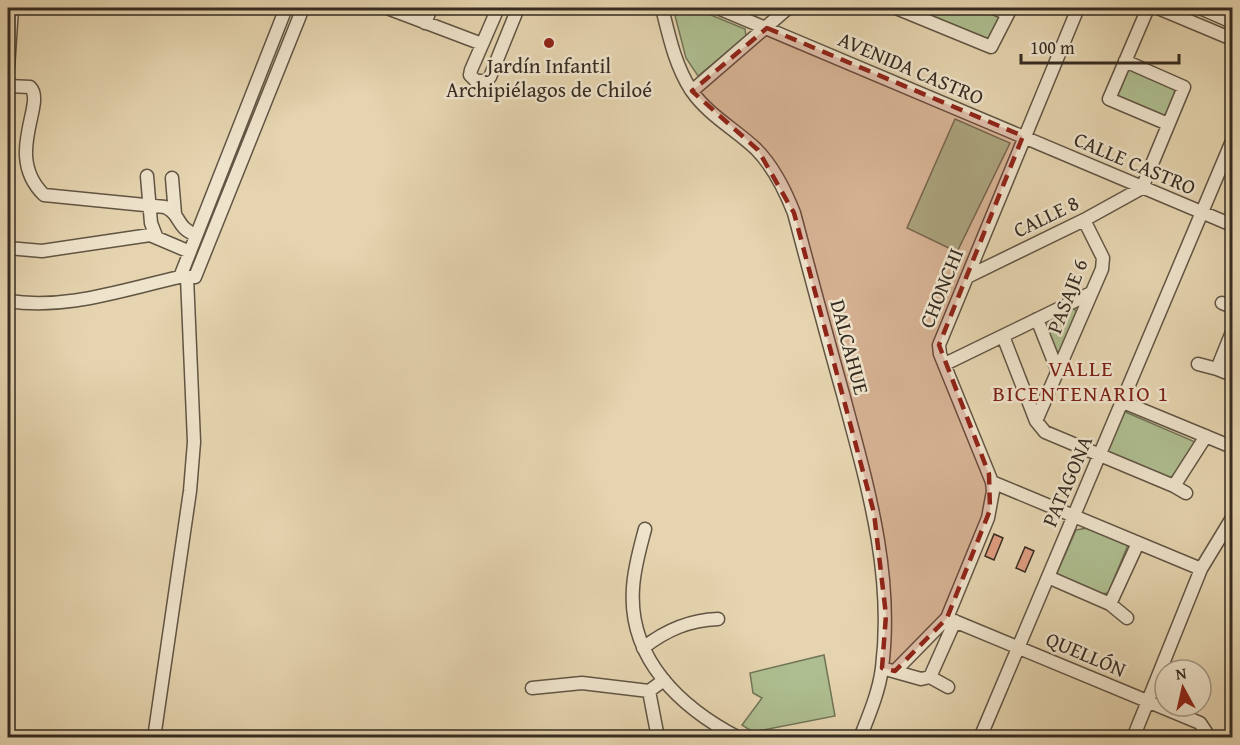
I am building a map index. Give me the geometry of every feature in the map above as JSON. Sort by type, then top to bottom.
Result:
[{"type":"street","points":[[8,68],[12,8]]},
{"type":"street","points":[[154,738],[190,491],[194,442],[187,277],[190,252],[286,8]]},
{"type":"street","points":[[187,277],[303,8]]},
{"type":"street","points":[[387,8],[482,44]]},
{"type":"street","points":[[425,22],[431,8]]},
{"type":"street","points":[[498,8],[470,75],[481,82],[489,78],[518,8]]},
{"type":"street","name":"DALCAHUE","points":[[662,8],[675,61],[692,91],[710,111],[758,150],[774,171],[794,213],[874,513],[883,568],[886,615],[879,646],[882,668],[878,690],[860,738]]},
{"type":"street","name":"AVENIDA CASTRO","points":[[718,8],[1023,136]]},
{"type":"street","points":[[692,91],[788,8]]},
{"type":"street","points":[[896,8],[991,47],[1010,11],[994,8]]},
{"type":"street","name":"CHONCHI","points":[[895,671],[951,619],[988,518],[993,491],[992,482],[939,345],[1023,136],[1078,8]]},
{"type":"street","points":[[1148,8],[1109,99],[1168,124]]},
{"type":"street","points":[[1158,8],[1233,39]]},
{"type":"street","points":[[1200,8],[1233,22]]},
{"type":"street","points":[[1125,61],[1184,87],[1142,188]]},
{"type":"street","points":[[8,86],[30,87],[34,91],[36,101],[27,131],[26,154],[34,183],[44,195],[165,207],[175,214]]},
{"type":"street","name":"CALLE CASTRO","points":[[1023,136],[1233,225]]},
{"type":"street","name":"PATAGONA","points":[[980,738],[1233,141]]},
{"type":"street","points":[[147,176],[153,236]]},
{"type":"street","points":[[172,178],[175,214],[182,228],[196,235]]},
{"type":"street","name":"CALLE 8","points":[[967,277],[1084,220],[1142,188]]},
{"type":"street","name":"PASAJE 6","points":[[1036,421],[1102,269],[1102,258],[1084,220]]},
{"type":"street","points":[[8,248],[42,251],[153,236],[190,252]]},
{"type":"street","points":[[8,301],[37,305],[60,304],[187,277]]},
{"type":"street","points":[[945,364],[1091,293]]},
{"type":"street","points":[[1037,320],[1058,372]]},
{"type":"street","points":[[1217,369],[1233,332]]},
{"type":"street","points":[[1003,336],[1036,421],[1045,432],[1186,493]]},
{"type":"street","points":[[1198,364],[1233,375]]},
{"type":"street","points":[[1123,402],[1233,447]]},
{"type":"street","points":[[1174,486],[1206,436]]},
{"type":"street","points":[[992,482],[1074,514],[1201,569]]},
{"type":"street","points":[[1133,738],[1201,569],[1233,518]]},
{"type":"street","points":[[645,529],[634,575],[633,600],[634,621],[644,648],[664,680],[698,714],[739,738]]},
{"type":"street","points":[[1110,604],[1138,543]]},
{"type":"street","points":[[1048,577],[1110,604],[1127,618]]},
{"type":"street","points":[[644,648],[673,628],[694,621],[718,619]]},
{"type":"street","points":[[930,677],[951,619]]},
{"type":"street","name":"QUELLÓN","points":[[951,619],[1200,723],[1206,735]]},
{"type":"street","points":[[882,668],[921,679],[930,677],[948,687]]},
{"type":"street","points":[[532,688],[582,683],[649,691],[664,680]]},
{"type":"street","points":[[649,691],[658,738]]},
{"type":"highlighted area","points":[[767,28],[1023,136],[939,345],[989,474],[990,510],[947,618],[895,671],[882,668],[886,615],[874,513],[794,213],[758,150],[692,91]]},
{"type":"green space","points":[[673,8],[694,8],[745,29],[746,36],[698,76],[686,58]]},
{"type":"green space","points":[[906,8],[984,8],[1001,17],[990,41]]},
{"type":"green space","points":[[1131,69],[1176,90],[1167,115],[1163,116],[1117,96],[1127,70]]},
{"type":"green space","points":[[955,119],[1010,143],[957,252],[907,228]]},
{"type":"green space","points":[[1072,307],[1078,313],[1060,354],[1057,356],[1042,325],[1045,319]]},
{"type":"green space","points":[[1123,411],[1193,441],[1195,445],[1172,477],[1164,478],[1106,455]]},
{"type":"green space","points":[[1087,528],[1128,545],[1108,593],[1095,593],[1081,589],[1057,573],[1076,530]]},
{"type":"green space","points":[[824,655],[835,716],[753,732],[742,725],[762,698],[753,693],[750,673]]},
{"type":"building","points":[[994,534],[1003,538],[994,560],[985,556]]},
{"type":"building","points":[[1025,547],[1034,551],[1025,572],[1016,568]]},
{"type":"place","name":"Jardín Infantil Archipiélagos de Chiloé","points":[[549,43]]},
{"type":"district","name":"VALLE BICENTENARIO 1","points":[[1081,380]]}]
